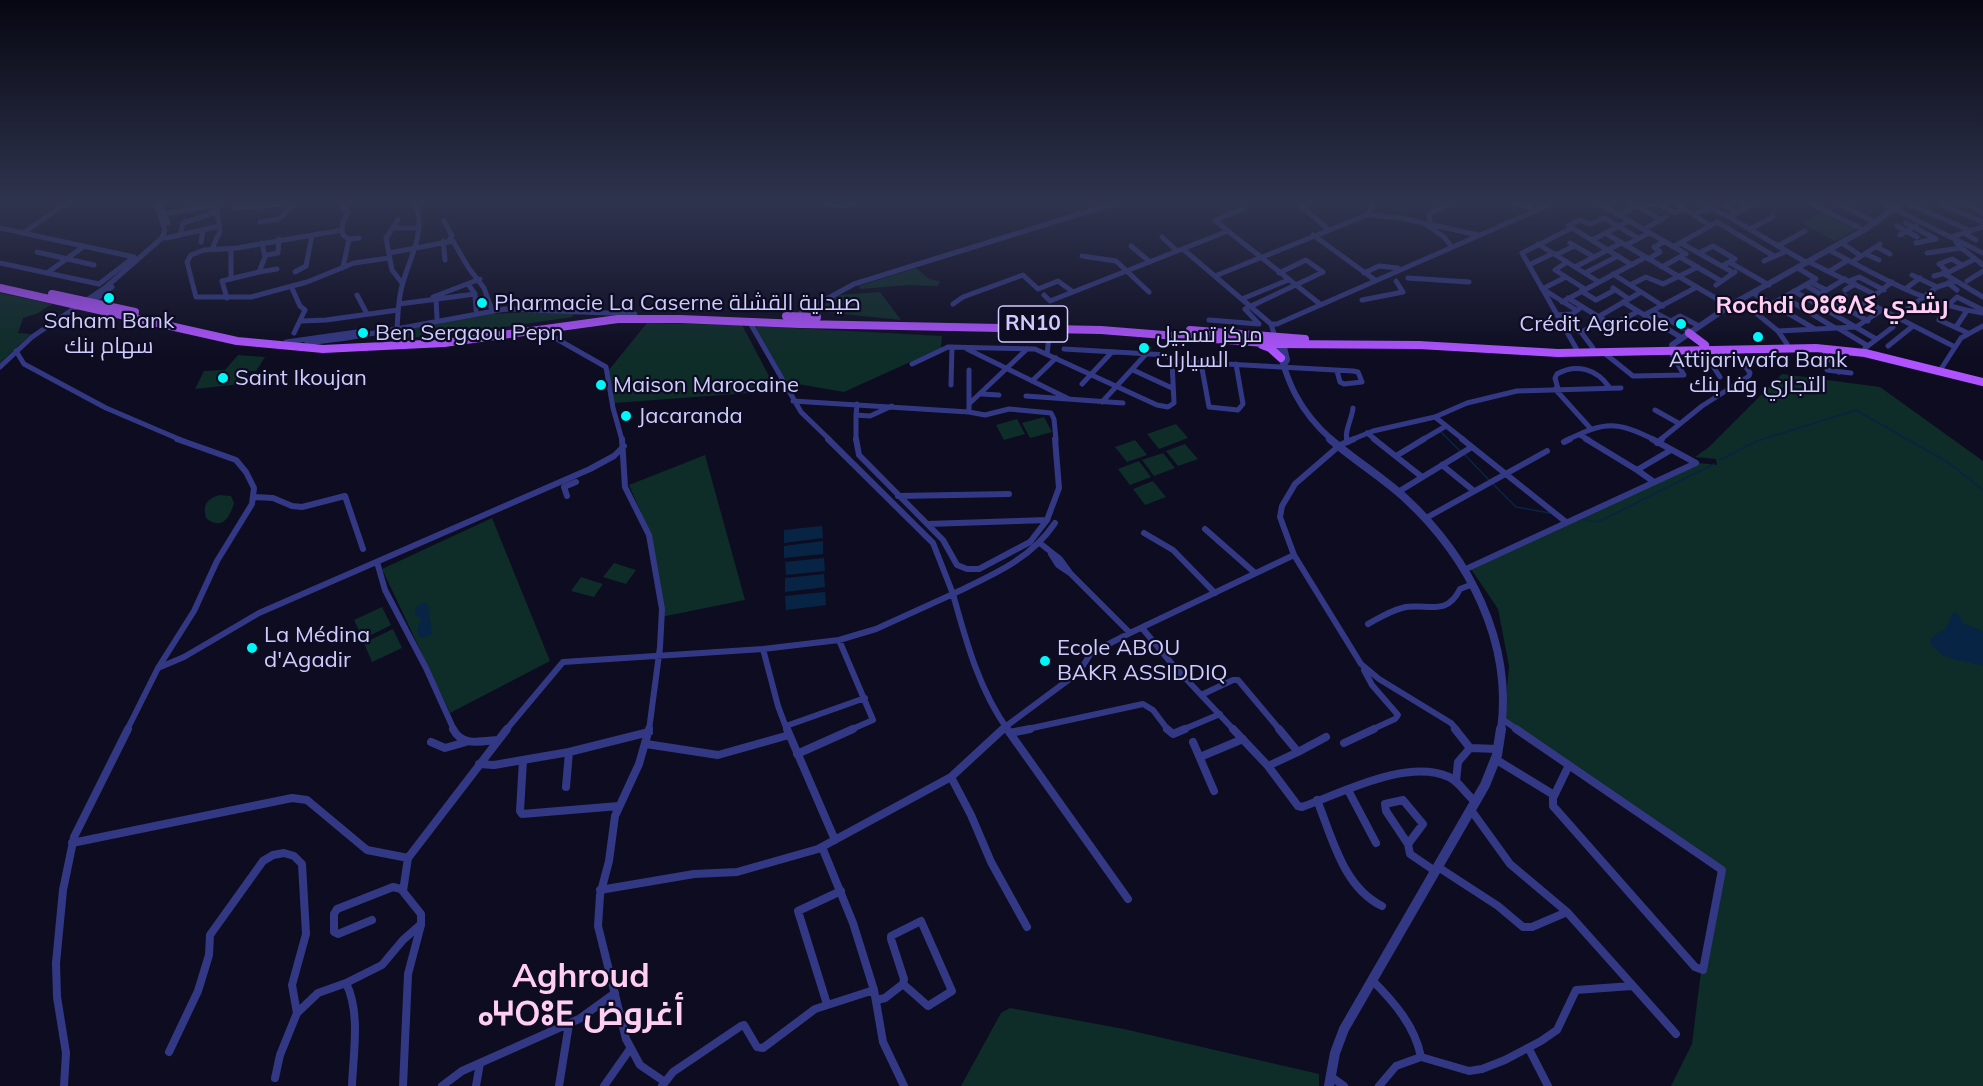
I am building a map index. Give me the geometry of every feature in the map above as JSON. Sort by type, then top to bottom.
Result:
[{"type":"main road","name":"RN10","points":[[0,282],[82,305],[105,305],[240,336],[307,343],[393,344],[635,314],[1050,329],[1158,334],[1254,342],[1390,340],[1557,351],[1576,348],[1672,350]]},
{"type":"main road","name":"RN10","points":[[0,288],[237,341],[323,349],[422,345],[618,319],[749,321],[817,317],[1169,329],[1303,345],[1411,345],[1603,352],[1786,344],[1827,345],[1861,349],[1983,381]]},
{"type":"main road","points":[[104,294],[105,305]]},
{"type":"main road","points":[[1687,334],[1704,348]]},
{"type":"main road","points":[[1254,342],[1270,348],[1284,361],[1303,345]]},
{"type":"main road","name":"RN10","points":[[1704,348],[1823,349],[1865,353],[1983,381]]},
{"type":"street","points":[[48,255],[94,265]]},
{"type":"street","points":[[47,273],[73,255]]},
{"type":"street","points":[[121,255],[137,258]]},
{"type":"street","points":[[82,305],[106,287],[141,255]]},
{"type":"street","points":[[0,367],[38,332],[104,294],[148,255]]},
{"type":"street","points":[[192,255],[187,258],[195,296],[199,299],[251,297],[291,286],[343,267],[393,255]]},
{"type":"street","points":[[231,255],[231,278]]},
{"type":"street","points":[[259,272],[266,255]]},
{"type":"street","points":[[295,272],[306,266],[308,255]]},
{"type":"street","points":[[343,267],[346,255]]},
{"type":"street","points":[[397,327],[402,283],[413,255]]},
{"type":"street","points":[[446,255],[446,260]]},
{"type":"street","points":[[461,255],[490,295],[492,310]]},
{"type":"street","points":[[802,319],[814,306],[854,284],[946,255]]},
{"type":"street","points":[[1141,255],[1150,262]]},
{"type":"street","points":[[1044,295],[1050,301],[1168,255]]},
{"type":"street","points":[[1186,255],[1274,324],[1293,393],[1302,409],[1315,424],[1344,443],[1426,518],[1447,541],[1473,584],[1494,637],[1501,671],[1502,718],[1495,759],[1473,806],[1344,1029],[1329,1086]]},
{"type":"street","points":[[1257,255],[1320,304]]},
{"type":"street","points":[[1215,276],[1266,255]]},
{"type":"street","points":[[1339,255],[1375,280]]},
{"type":"street","points":[[1274,324],[1431,255]]},
{"type":"street","points":[[1526,255],[1522,258],[1576,348]]},
{"type":"street","points":[[1528,265],[1553,255]]},
{"type":"street","points":[[1556,255],[1599,282]]},
{"type":"street","points":[[1590,255],[1594,257]]},
{"type":"street","points":[[1575,267],[1599,255]]},
{"type":"street","points":[[1642,255],[1729,306]]},
{"type":"street","points":[[1562,302],[1654,255]]},
{"type":"street","points":[[1662,267],[1683,255],[1721,281]]},
{"type":"street","points":[[1702,255],[1734,273]]},
{"type":"street","points":[[1722,266],[1735,259],[1727,255]]},
{"type":"street","points":[[1764,261],[1777,255]]},
{"type":"street","points":[[1794,255],[1826,272],[1864,255],[1879,260]]},
{"type":"street","points":[[1603,352],[1634,376],[1684,375],[1672,350],[1687,334],[1729,306],[1821,255]]},
{"type":"street","points":[[1838,255],[1946,307],[1966,312],[1983,312]]},
{"type":"street","points":[[1970,255],[1983,265]]},
{"type":"street","points":[[389,256],[392,270],[402,283]]},
{"type":"street","points":[[1082,256],[1116,261],[1149,292]]},
{"type":"street","points":[[1585,273],[1618,256],[1632,265]]},
{"type":"street","points":[[0,263],[99,284],[137,258]]},
{"type":"street","points":[[1962,265],[1952,259],[1939,264],[1956,281],[1983,297]]},
{"type":"street","points":[[1957,290],[1934,276],[1975,259]]},
{"type":"street","points":[[1209,320],[1259,324],[1245,309],[1323,272],[1306,260],[1279,273]]},
{"type":"street","points":[[1567,262],[1555,269],[1596,300],[1614,289],[1629,299]]},
{"type":"street","points":[[1729,262],[1768,285]]},
{"type":"street","points":[[1364,273],[1379,266],[1401,268]]},
{"type":"street","points":[[1630,285],[1646,277],[1662,285],[1698,267]]},
{"type":"street","points":[[1798,268],[1826,290]]},
{"type":"street","points":[[227,298],[221,283],[231,278],[277,269]]},
{"type":"street","points":[[1716,285],[1741,269]]},
{"type":"street","points":[[1830,271],[1876,295]]},
{"type":"street","points":[[1967,281],[1983,271]]},
{"type":"street","points":[[1613,274],[1664,306]]},
{"type":"street","points":[[1912,274],[1937,287]]},
{"type":"street","points":[[953,304],[1023,275],[1038,289],[1058,281],[1073,292]]},
{"type":"street","points":[[1542,289],[1566,277]]},
{"type":"street","points":[[1820,294],[1847,280],[1859,277],[1884,290]]},
{"type":"street","points":[[1408,278],[1469,282]]},
{"type":"street","points":[[1905,289],[1920,278]]},
{"type":"street","points":[[426,301],[480,279]]},
{"type":"street","points":[[1242,299],[1288,280]]},
{"type":"street","points":[[1362,300],[1403,292],[1396,281]]},
{"type":"street","points":[[1786,344],[1778,331],[1756,314],[1813,281]]},
{"type":"street","points":[[1784,297],[1866,347],[1937,287],[1956,281]]},
{"type":"street","points":[[1892,282],[1865,303],[1882,310],[1895,321],[1913,326],[1939,342],[1955,347]]},
{"type":"street","points":[[468,284],[475,294],[476,310]]},
{"type":"street","points":[[1805,285],[1868,321]]},
{"type":"street","points":[[1835,302],[1855,285]]},
{"type":"street","points":[[291,286],[300,306],[305,310],[294,333]]},
{"type":"street","points":[[1644,315],[1697,287]]},
{"type":"street","points":[[1968,298],[1983,287]]},
{"type":"street","points":[[1542,289],[1562,302],[1613,325],[1637,312]]},
{"type":"street","points":[[1794,291],[1876,339]]},
{"type":"street","points":[[1582,332],[1623,302],[1641,292]]},
{"type":"street","points":[[1753,293],[1816,330]]},
{"type":"street","points":[[301,321],[368,314],[436,299],[475,294]]},
{"type":"street","points":[[357,295],[368,314]]},
{"type":"street","points":[[1706,302],[1714,297]]},
{"type":"street","points":[[1968,333],[1939,319],[1946,307],[1957,297],[1983,312]]},
{"type":"street","points":[[1568,298],[1579,309]]},
{"type":"street","points":[[436,299],[437,318]]},
{"type":"street","points":[[1623,302],[1637,312],[1687,334]]},
{"type":"street","points":[[814,306],[813,314],[817,317]]},
{"type":"street","points":[[1557,315],[1572,314],[1579,309]]},
{"type":"street","points":[[307,343],[492,310],[635,314]]},
{"type":"street","points":[[1778,331],[1856,327],[1882,310]]},
{"type":"street","points":[[1652,311],[1671,321],[1687,334]]},
{"type":"street","points":[[1956,327],[1966,312]]},
{"type":"street","points":[[1651,319],[1658,315]]},
{"type":"street","points":[[1671,321],[1680,316],[1699,326]]},
{"type":"street","points":[[749,321],[800,410],[926,534],[939,554],[953,594],[968,650],[984,689],[1008,729],[1128,899]]},
{"type":"street","points":[[1562,325],[1582,332],[1589,339],[1593,348]]},
{"type":"street","points":[[1888,346],[1913,326]]},
{"type":"street","points":[[1941,369],[1961,338],[1983,326]]},
{"type":"street","points":[[286,342],[291,339],[318,338],[397,327]]},
{"type":"street","points":[[541,329],[568,347],[606,367],[613,408],[620,424],[624,446],[625,487],[649,535],[662,609],[649,732],[630,785],[615,816],[609,861],[600,890],[598,911],[599,934],[630,1049],[640,1065],[663,1084],[673,1072],[741,1026],[744,1025],[760,1048],[769,1044],[803,1016],[826,1004],[874,990]]},
{"type":"street","points":[[1047,354],[1050,329]]},
{"type":"street","points":[[1921,337],[1926,333]]},
{"type":"street","points":[[951,385],[952,346]]},
{"type":"street","points":[[912,364],[952,346],[1027,349],[1047,354],[1157,405],[1168,407],[1174,403],[1172,361],[1167,355],[1064,349]]},
{"type":"street","points":[[963,347],[1069,399]]},
{"type":"street","points":[[1704,348],[1720,376]]},
{"type":"street","points":[[970,402],[1027,349]]},
{"type":"street","points":[[1823,349],[1839,372]]},
{"type":"street","points":[[1657,443],[1702,406],[1749,376],[1750,373],[1734,350]]},
{"type":"street","points":[[16,351],[24,364],[106,408],[189,444],[236,460],[254,488],[254,497],[217,561],[194,611],[158,668],[126,729],[72,843],[63,890],[56,963],[57,997],[66,1053],[64,1086]]},
{"type":"street","points":[[1082,384],[1112,352]]},
{"type":"street","points":[[1102,402],[1147,353]]},
{"type":"street","points":[[1032,381],[1056,358]]},
{"type":"street","points":[[1172,361],[1236,364],[1284,361],[1338,371]]},
{"type":"street","points":[[1201,363],[1209,406],[1215,409],[1238,410],[1243,404],[1236,364]]},
{"type":"street","points":[[1591,429],[1557,389],[1555,378],[1557,374],[1568,369],[1590,370],[1605,380],[1609,387]]},
{"type":"street","points":[[969,370],[969,412]]},
{"type":"street","points":[[1133,370],[1172,388]]},
{"type":"street","points":[[1827,370],[1851,373]]},
{"type":"street","points":[[1344,742],[1398,715],[1372,685],[1362,664],[1294,555],[1280,517],[1282,506],[1295,484],[1344,443],[1367,433],[1435,417],[1488,398],[1526,390],[1621,388]]},
{"type":"street","points":[[981,394],[999,394]]},
{"type":"street","points":[[1026,396],[1123,403]]},
{"type":"street","points":[[793,401],[857,404],[892,406],[985,415],[1009,408],[1048,411],[1053,415],[1059,488],[1047,520],[1029,542],[979,569],[967,569],[957,565],[943,540],[859,454],[857,404]]},
{"type":"street","points":[[800,410],[815,402]]},
{"type":"street","points":[[856,416],[870,416],[892,406]]},
{"type":"street","points":[[1344,443],[1345,430],[1352,421],[1353,408]]},
{"type":"street","points":[[1655,410],[1680,424]]},
{"type":"street","points":[[1435,417],[1566,522]]},
{"type":"street","points":[[1466,569],[1696,463],[1619,426],[1602,425],[1564,442]]},
{"type":"street","points":[[1396,456],[1446,426]]},
{"type":"street","points":[[1367,433],[1422,477]]},
{"type":"street","points":[[1580,435],[1654,482]]},
{"type":"street","points":[[567,496],[564,487],[607,460],[624,446]]},
{"type":"street","points":[[1398,492],[1472,447]]},
{"type":"street","points":[[1637,470],[1671,450]]},
{"type":"street","points":[[1426,518],[1547,451]]},
{"type":"street","points":[[1442,465],[1474,490]]},
{"type":"street","points":[[575,479],[580,489]]},
{"type":"street","points":[[158,668],[184,658],[230,628],[259,613],[575,479]]},
{"type":"street","points":[[898,496],[1009,494]]},
{"type":"street","points":[[254,497],[273,498],[292,506],[302,507],[344,495],[363,549]]},
{"type":"street","points":[[928,524],[1047,520]]},
{"type":"street","points":[[403,891],[408,858],[479,764],[563,662],[763,650],[839,640],[876,628],[953,594],[1016,562],[1041,544],[1055,523]]},
{"type":"street","points":[[1205,529],[1255,573]]},
{"type":"street","points":[[1144,533],[1158,539],[1173,551],[1215,593]]},
{"type":"street","points":[[1041,544],[1058,565],[1070,573],[1130,633]]},
{"type":"street","points":[[600,890],[694,874],[737,872],[757,868],[822,847],[951,777],[1079,672],[1091,653],[1294,555]]},
{"type":"street","points":[[377,562],[385,590],[426,668],[457,737],[467,742]]},
{"type":"street","points":[[1368,624],[1395,610],[1409,607],[1444,608],[1455,600],[1460,590],[1473,584]]},
{"type":"street","points":[[1142,627],[1201,695],[1268,766],[1298,806],[1302,807],[1400,772],[1413,771],[1446,776],[1456,780]]},
{"type":"street","points":[[797,754],[872,722],[873,718],[865,698],[839,640]]},
{"type":"street","points":[[763,650],[789,735],[835,840]]},
{"type":"street","points":[[1362,664],[1379,680],[1451,723],[1470,748]]},
{"type":"street","points":[[1201,695],[1236,679],[1298,752]]},
{"type":"street","points":[[786,726],[865,698]]},
{"type":"street","points":[[1008,729],[1143,704],[1152,706],[1158,712],[1169,733],[1173,734],[1220,714]]},
{"type":"street","points":[[1502,718],[1722,870],[1703,970],[1695,967],[1553,806],[1554,795],[1569,765]]},
{"type":"street","points":[[479,764],[494,765],[569,752],[649,732]]},
{"type":"street","points":[[646,744],[718,755],[789,735]]},
{"type":"street","points":[[1268,766],[1326,737]]},
{"type":"street","points":[[1200,757],[1243,739]]},
{"type":"street","points":[[431,742],[445,748],[467,742],[498,740]]},
{"type":"street","points":[[1193,742],[1214,791]]},
{"type":"street","points":[[1498,749],[1470,748],[1457,760],[1454,769],[1459,787],[1510,864],[1567,912],[1676,1034]]},
{"type":"street","points":[[566,787],[569,752]]},
{"type":"street","points":[[1495,759],[1554,795]]},
{"type":"street","points":[[523,760],[520,811],[522,814],[619,806]]},
{"type":"street","points":[[951,777],[991,862],[1027,927]]},
{"type":"street","points":[[1348,790],[1376,843]]},
{"type":"street","points":[[72,843],[299,798],[307,800],[367,850],[408,858]]},
{"type":"street","points":[[1317,800],[1342,862],[1367,898],[1373,904],[1382,906]]},
{"type":"street","points":[[1408,844],[1424,824],[1422,820],[1403,800],[1385,804],[1386,811],[1408,844],[1410,854],[1498,906],[1523,927],[1532,927],[1567,912]]},
{"type":"street","points":[[822,847],[841,891],[874,990],[880,1032],[896,1074],[904,1086]]},
{"type":"street","points":[[169,1052],[198,991],[209,955],[210,935],[263,861],[270,855],[283,852],[299,859],[302,864],[306,934],[292,984],[297,1013]]},
{"type":"street","points":[[372,920],[338,934],[334,932],[334,914],[340,907],[393,887],[403,891],[421,914],[421,925],[408,974],[403,1086]]},
{"type":"street","points":[[826,1004],[798,911],[841,891]]},
{"type":"street","points":[[877,1000],[885,998],[903,984],[904,979],[891,936],[921,921],[952,991],[928,1006],[903,984]]},
{"type":"street","points":[[275,1078],[280,1055],[297,1013],[304,1002],[326,988],[346,983],[382,965],[403,940],[421,925]]},
{"type":"street","points":[[1372,980],[1409,1027],[1420,1047],[1421,1057]]},
{"type":"street","points":[[346,983],[352,994],[352,1086]]},
{"type":"street","points":[[1379,1086],[1392,1069],[1407,1059],[1421,1057],[1474,1072],[1529,1049],[1556,1031],[1564,1019],[1570,996],[1576,990],[1632,986]]},
{"type":"street","points":[[442,1086],[462,1071],[589,1014],[615,993]]},
{"type":"street","points":[[559,1086],[568,1043],[569,1024]]},
{"type":"street","points":[[604,1086],[630,1049]]},
{"type":"street","points":[[1529,1049],[1548,1086]]},
{"type":"street","points":[[476,1086],[480,1063]]},
{"type":"street","points":[[1330,1076],[1344,1086]]},
{"type":"green space","points":[[916,268],[929,279],[940,281],[938,286],[909,285],[860,289],[859,286]]},
{"type":"green space","points":[[880,292],[901,320],[815,311],[838,295]]},
{"type":"green space","points":[[0,293],[52,304],[38,313],[23,318],[18,333],[31,334],[0,363]]},
{"type":"green space","points":[[532,312],[574,314],[572,317],[441,336],[399,338],[400,330],[493,314]]},
{"type":"green space","points":[[647,323],[742,325],[777,391],[614,403],[608,371]]},
{"type":"green space","points":[[755,326],[942,336],[941,348],[844,392],[786,382]]},
{"type":"green space","name":"Saint Ikoujan","points":[[238,355],[265,357],[256,371],[249,371],[241,384],[195,389],[204,371],[225,370]]},
{"type":"green space","points":[[1782,374],[1880,387],[1983,461],[1983,1086],[1671,1086],[1692,1044],[1700,979],[1720,872],[1504,722],[1509,666],[1498,609],[1471,569],[1699,463],[1717,465],[1716,459],[1695,457],[1709,447]]},
{"type":"green space","points":[[1044,417],[1052,432],[1030,438],[1022,423]]},
{"type":"green space","points":[[1017,419],[1025,434],[1004,440],[996,425]]},
{"type":"green space","points":[[1176,424],[1188,438],[1159,449],[1147,434]]},
{"type":"green space","points":[[1135,440],[1147,455],[1127,462],[1115,447]]},
{"type":"green space","points":[[1185,444],[1198,459],[1178,466],[1166,451]]},
{"type":"green space","points":[[1163,453],[1175,468],[1154,476],[1142,460]]},
{"type":"green space","points":[[705,455],[745,600],[661,617],[650,533],[629,485]]},
{"type":"green space","points":[[1139,461],[1151,477],[1130,485],[1118,469]]},
{"type":"green space","points":[[1153,481],[1166,497],[1145,505],[1133,489]]},
{"type":"green space","points":[[219,495],[231,496],[234,503],[230,514],[224,521],[211,522],[206,518],[205,506],[208,501]]},
{"type":"green space","points":[[492,518],[550,661],[450,713],[382,569]]},
{"type":"green space","points":[[614,563],[636,570],[626,584],[603,577]]},
{"type":"green space","points":[[581,577],[603,584],[594,597],[571,591]]},
{"type":"green space","points":[[382,607],[391,625],[363,639],[354,620]]},
{"type":"green space","points":[[393,629],[402,648],[372,662],[364,643]]},
{"type":"green space","points":[[1010,1008],[1124,1029],[1319,1074],[1319,1086],[961,1086],[1001,1013]]},
{"type":"water","points":[[822,526],[823,538],[784,543],[784,530]]},
{"type":"water","points":[[823,541],[823,554],[784,558],[784,546]]},
{"type":"water","points":[[824,558],[825,571],[786,575],[785,562]]},
{"type":"water","points":[[824,574],[825,587],[785,592],[785,578]]},
{"type":"water","points":[[825,592],[826,605],[786,610],[785,596]]},
{"type":"water","points":[[425,602],[428,604],[432,634],[423,638],[419,636],[417,628],[421,620],[415,613],[416,607]]},
{"type":"water","points":[[1954,612],[1960,616],[1964,624],[1983,631],[1983,666],[1947,657],[1935,649],[1930,642],[1933,636],[1945,629]]},
{"type":"waterway","points":[[1720,460],[1757,441],[1856,410],[1949,463],[1983,490]]},
{"type":"waterway","points":[[1440,431],[1460,451]]},
{"type":"waterway","points":[[1464,454],[1490,481]]},
{"type":"waterway","points":[[1580,519],[1598,522],[1714,464]]},
{"type":"waterway","points":[[1493,484],[1516,507],[1550,513]]},
{"type":"place","name":"Saham Bank سهام بنك","points":[[109,298]]},
{"type":"place","name":"Pharmacie La Caserne صيدلية القشلة","points":[[482,303]]},
{"type":"place","name":"Crédit Agricole","points":[[1681,324]]},
{"type":"place","name":"Ben Sergaou Pepn","points":[[363,333]]},
{"type":"place","name":"Attijariwafa Bank التجاري وفا بنك","points":[[1758,337]]},
{"type":"place","name":"مركز تسجيل السيارات","points":[[1144,348]]},
{"type":"place","name":"Saint Ikoujan","points":[[223,378]]},
{"type":"place","name":"Maison Marocaine","points":[[601,385]]},
{"type":"place","name":"Jacaranda","points":[[626,416]]},
{"type":"place","name":"La Médina d'Agadir","points":[[252,648]]},
{"type":"place","name":"Ecole ABOU BAKR ASSIDDIQ","points":[[1045,661]]},
{"type":"district","name":"Rochdi ⵔⵓⵛⴷⵉ رشدي","points":[[1832,306]]},
{"type":"district","name":"Aghroud ⴰⵖⵔⵓⴹ أغروض","points":[[581,996]]}]
